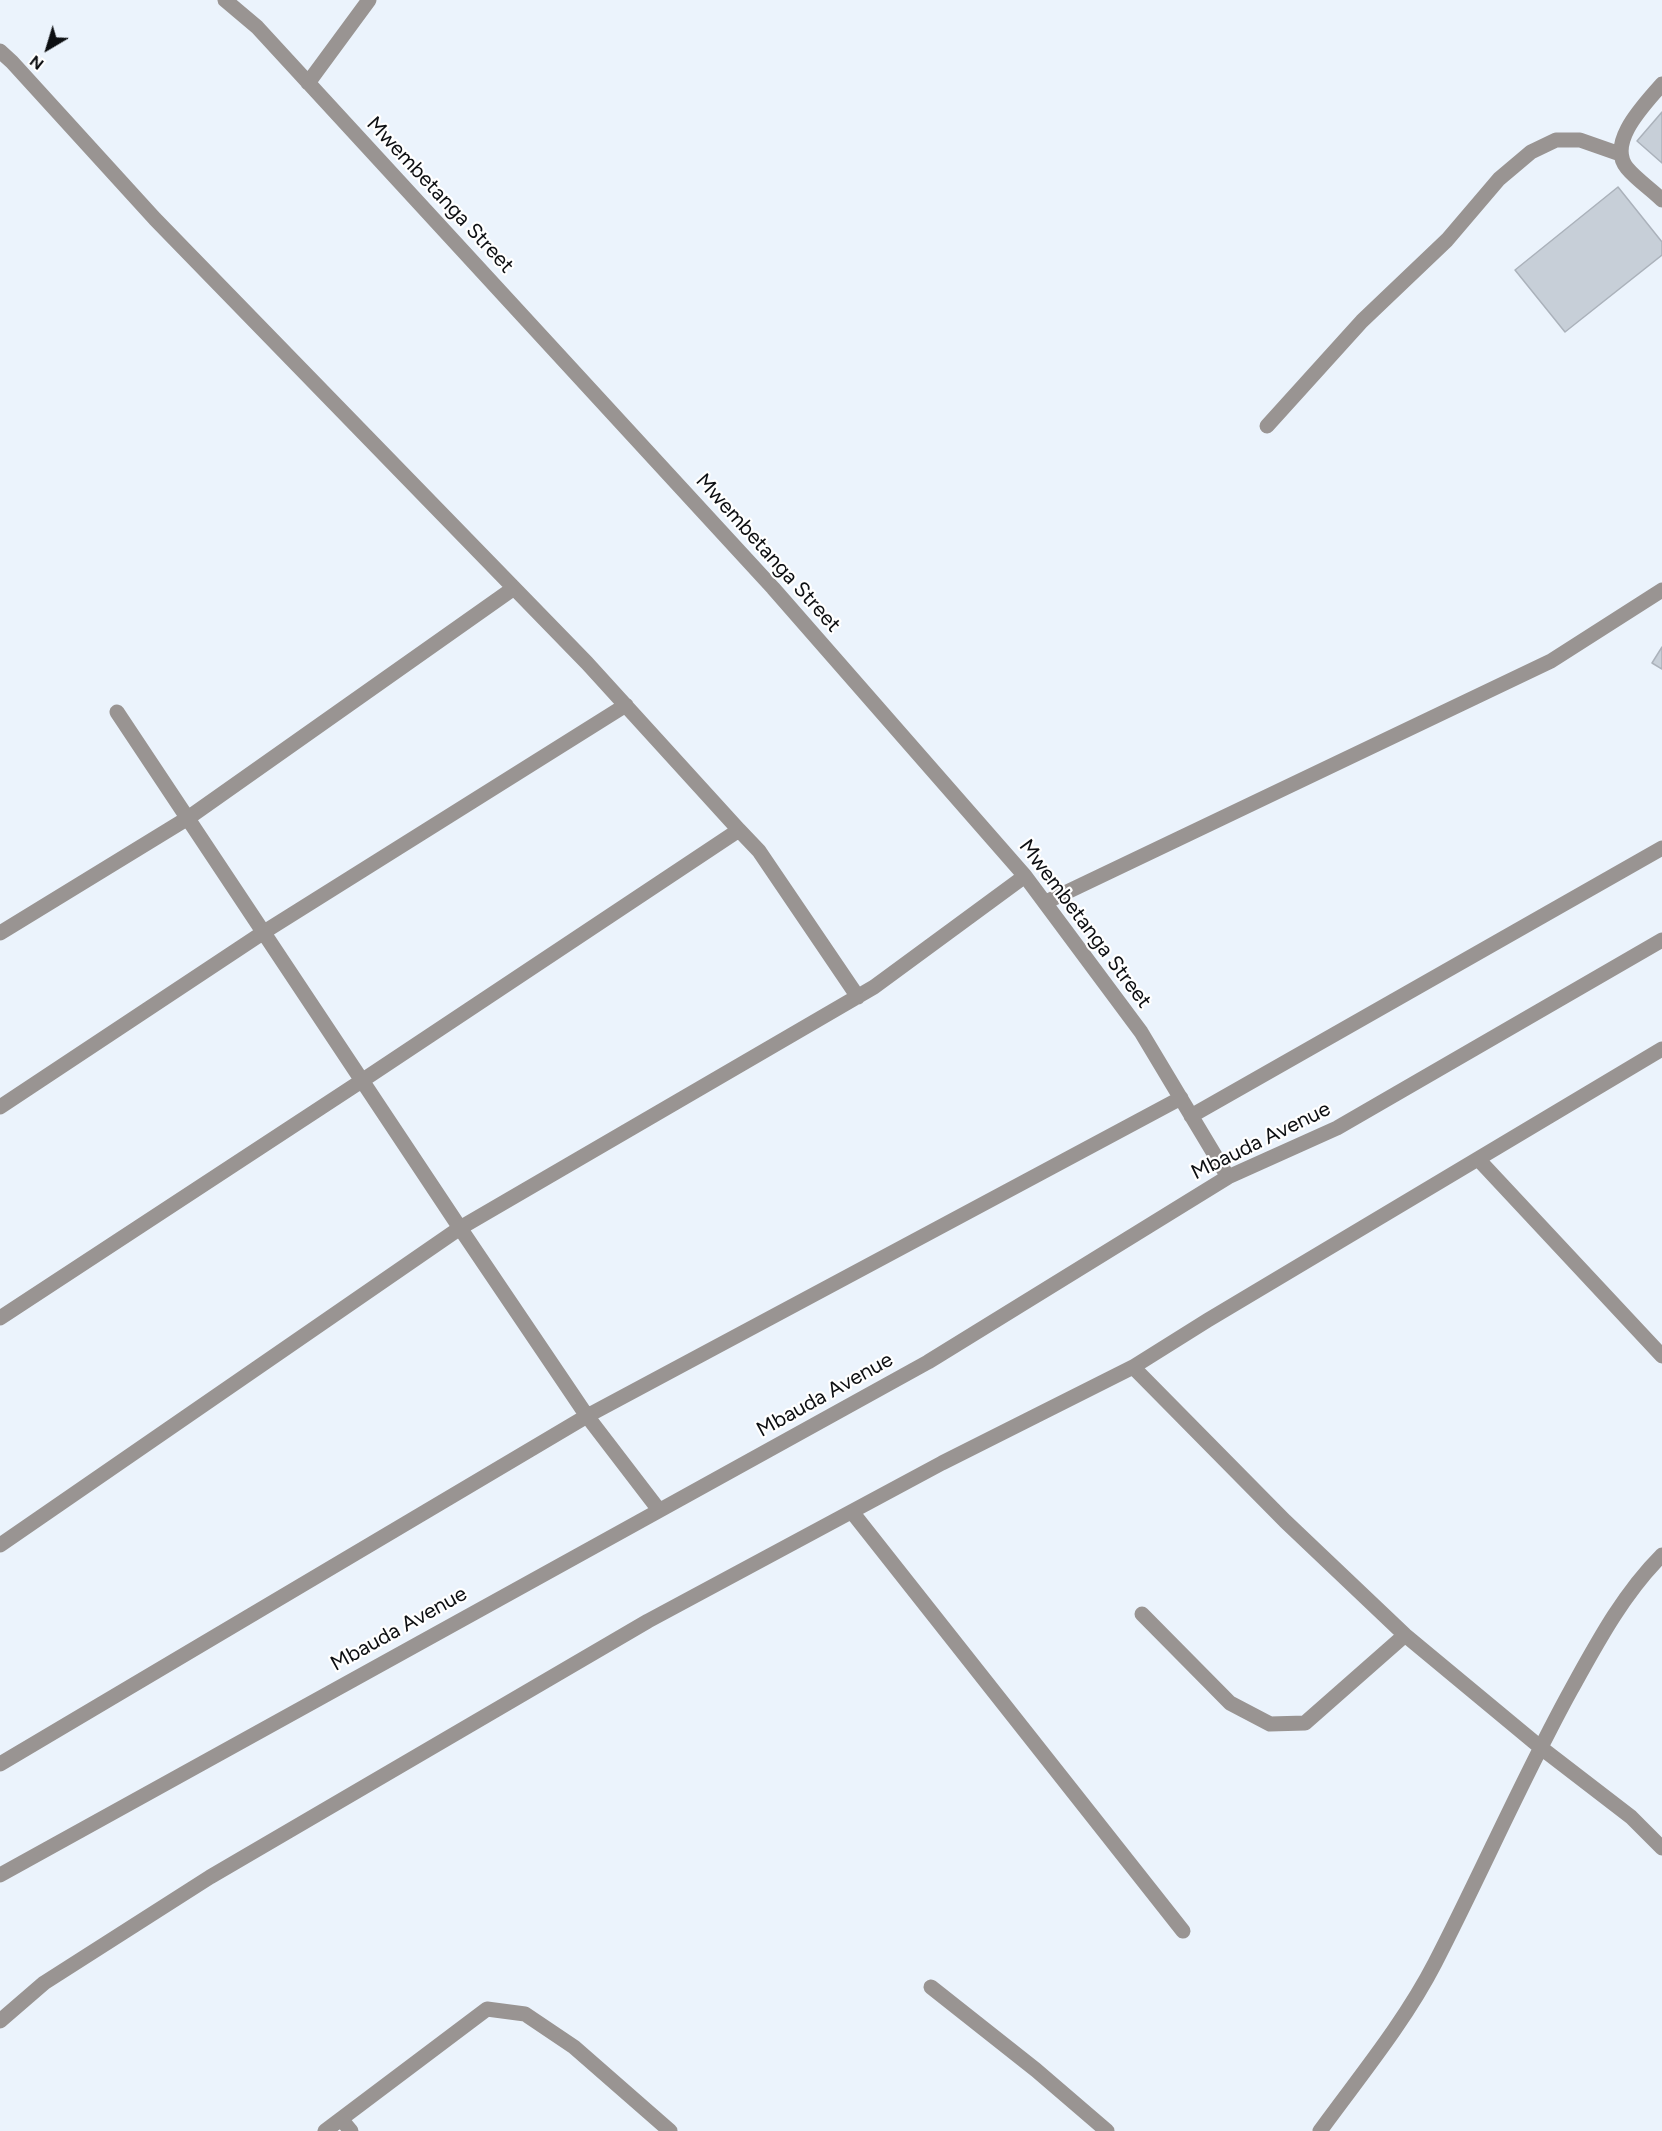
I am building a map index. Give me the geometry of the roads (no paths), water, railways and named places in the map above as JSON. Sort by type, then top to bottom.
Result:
[{"type":"street","name":"Mwembetanga Street","points":[[225,0],[257,27],[773,588],[1025,876],[1141,1032],[1228,1177]]},
{"type":"street","points":[[308,83],[369,0]]},
{"type":"street","points":[[0,51],[155,219],[626,705],[759,851],[858,997]]},
{"type":"street","points":[[1662,84],[1622,138],[1620,154],[1627,167],[1662,200]]},
{"type":"street","points":[[1267,426],[1362,321],[1447,240],[1499,179],[1530,152],[1556,140],[1580,140],[1620,154]]},
{"type":"street","points":[[0,933],[188,818],[514,588]]},
{"type":"street","points":[[1046,902],[1551,662],[1662,590]]},
{"type":"street","points":[[0,1107],[264,932],[626,705]]},
{"type":"street","points":[[117,711],[587,1416],[659,1509]]},
{"type":"street","points":[[0,1318],[739,830]]},
{"type":"street","points":[[1191,1116],[1662,848]]},
{"type":"street","points":[[0,1545],[460,1228],[858,997],[1025,876]]},
{"type":"street","name":"Mbauda Avenue","points":[[0,1875],[928,1362],[1228,1177],[1337,1128],[1661,942]]},
{"type":"street","points":[[0,2020],[44,1983],[210,1877],[648,1621],[942,1463],[1133,1368],[1208,1320],[1662,1049]]},
{"type":"street","points":[[0,1764],[587,1416],[1181,1098]]},
{"type":"street","points":[[1478,1159],[1662,1356]]},
{"type":"street","points":[[1133,1368],[1285,1521],[1405,1635],[1540,1747],[1631,1818],[1662,1848]]},
{"type":"street","points":[[852,1512],[1183,1931]]},
{"type":"street","points":[[1320,2131],[1398,2025],[1434,1965],[1540,1747],[1621,1604],[1662,1555]]},
{"type":"street","points":[[1142,1614],[1230,1704],[1270,1724],[1305,1723],[1405,1635]]},
{"type":"street","points":[[932,1987],[1036,2070],[1107,2131]]},
{"type":"street","points":[[325,2131],[346,2125],[487,2009],[525,2014],[574,2047],[670,2131]]}]
